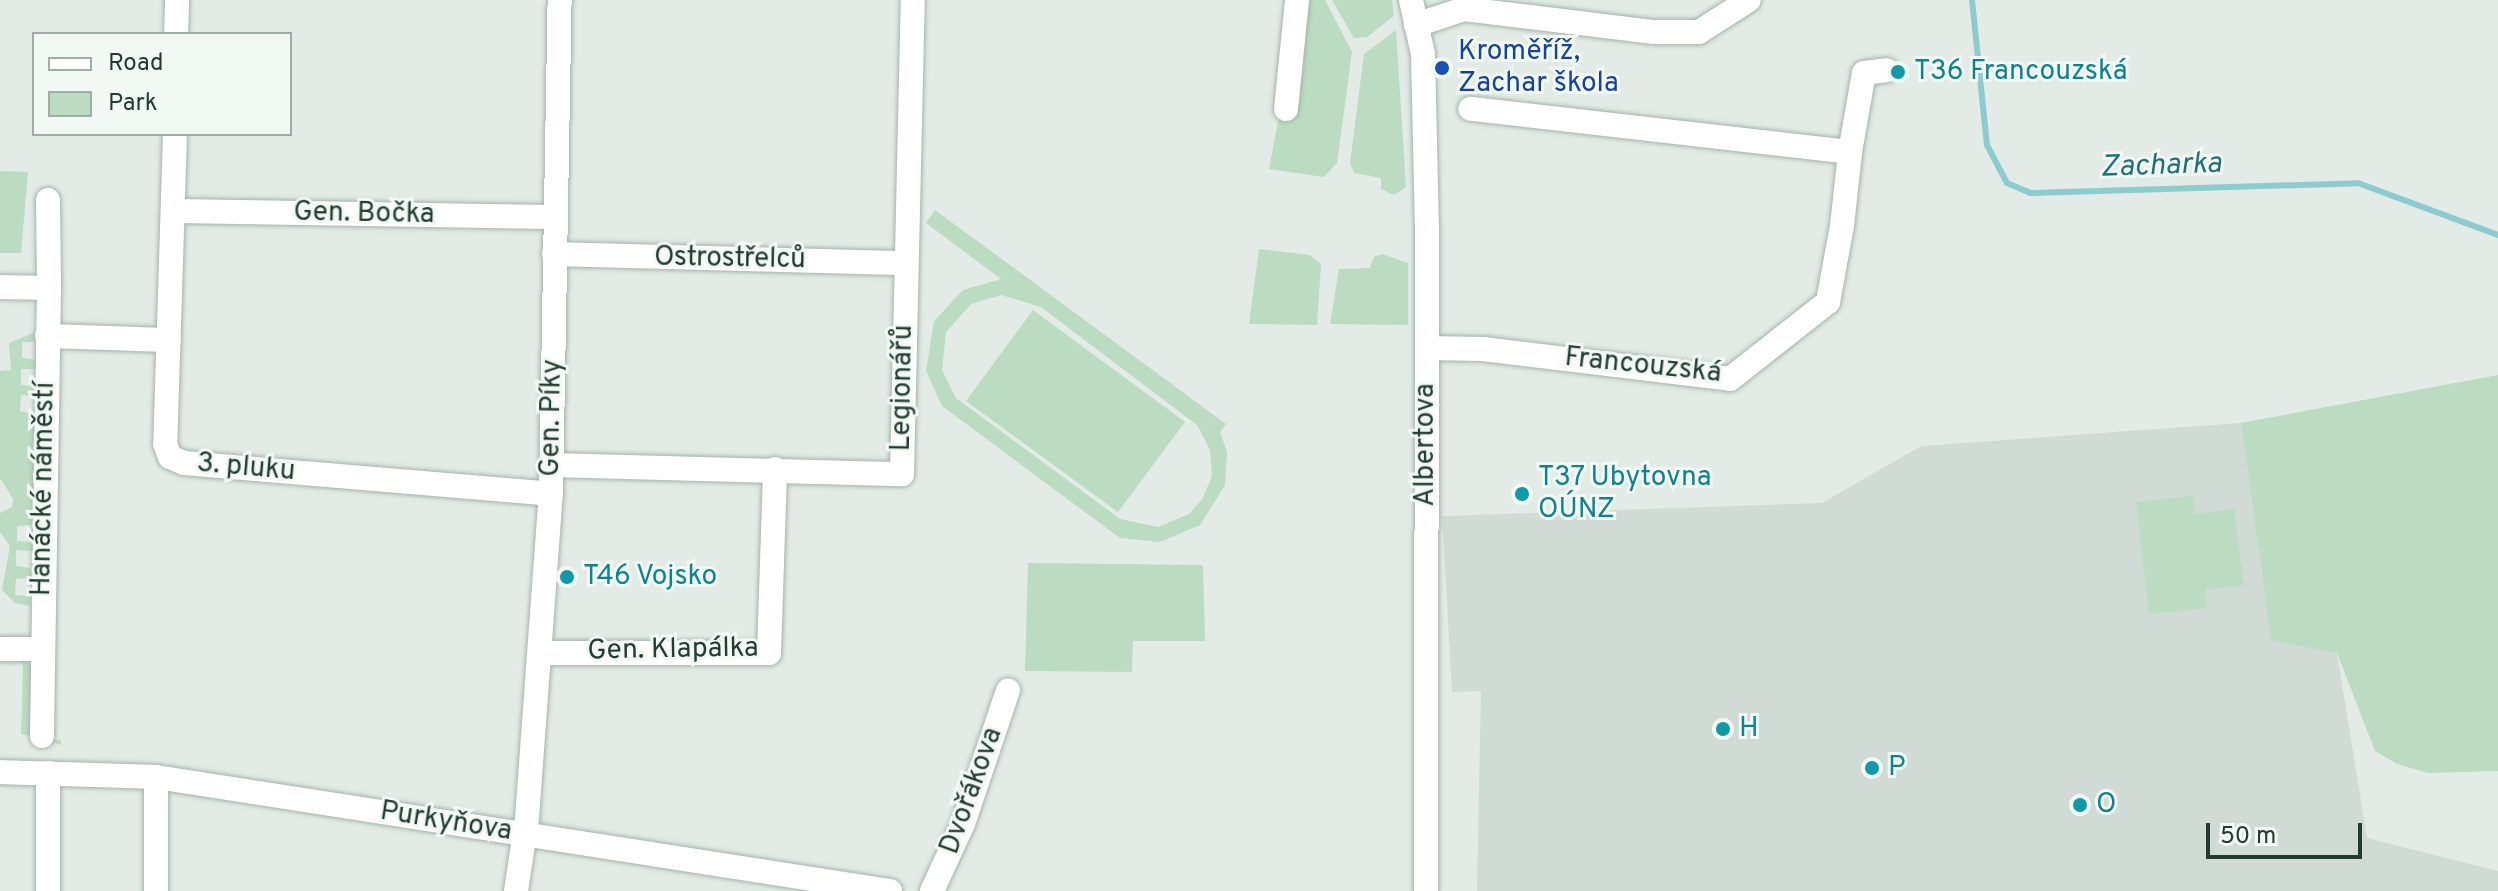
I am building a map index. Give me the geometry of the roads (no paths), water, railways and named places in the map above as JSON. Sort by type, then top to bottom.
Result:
[{"type":"street","points":[[176,32],[177,0]]},
{"type":"street","name":"Gen. Píky","points":[[516,891],[526,834],[551,494],[560,0]]},
{"type":"street","name":"Legionářů","points":[[551,465],[902,474],[913,0]]},
{"type":"street","points":[[1286,109],[1297,0]]},
{"type":"street","name":"Albertova","points":[[1411,0],[1423,54],[1427,348],[1426,891]]},
{"type":"street","points":[[1416,25],[1464,9],[1680,34],[1714,27],[1749,0]]},
{"type":"street","name":"Francouzská","points":[[1427,348],[1483,349],[1730,379],[1828,302],[1864,73],[1887,70]]},
{"type":"street","points":[[1470,109],[1850,152]]},
{"type":"street","name":"3. pluku","points":[[175,136],[165,444],[177,461],[551,494]]},
{"type":"street","name":"Hanácké náměstí","points":[[42,736],[48,200]]},
{"type":"street","name":"Gen. Bočka","points":[[173,211],[555,217]]},
{"type":"street","name":"Ostrostřelců","points":[[554,254],[905,263]]},
{"type":"street","points":[[0,287],[49,288]]},
{"type":"street","points":[[47,336],[169,340]]},
{"type":"street","name":"Gen. Klapálka","points":[[541,653],[769,653],[775,469]]},
{"type":"street","points":[[0,649],[41,649]]},
{"type":"street","name":"Dvořákova","points":[[932,891],[963,824],[1008,690]]},
{"type":"street","name":"Purkyňova","points":[[0,772],[156,777],[890,891]]},
{"type":"street","points":[[48,773],[48,891]]},
{"type":"street","points":[[156,777],[156,891]]},
{"type":"waterway","name":"Zacharka","points":[[1972,0],[1987,145],[2007,183],[2030,193],[2358,183],[2498,235]]},
{"type":"place","name":"Kroměříž, Zachar škola","points":[[1442,68]]},
{"type":"place","name":"T36 Francouzská","points":[[1898,72]]},
{"type":"place","name":"T37 Ubytovna OÚNZ","points":[[1522,494]]},
{"type":"place","name":"T46 Vojsko","points":[[567,577]]},
{"type":"place","name":"H","points":[[1723,729]]},
{"type":"place","name":"P","points":[[1872,768]]},
{"type":"place","name":"O","points":[[2080,805]]}]
